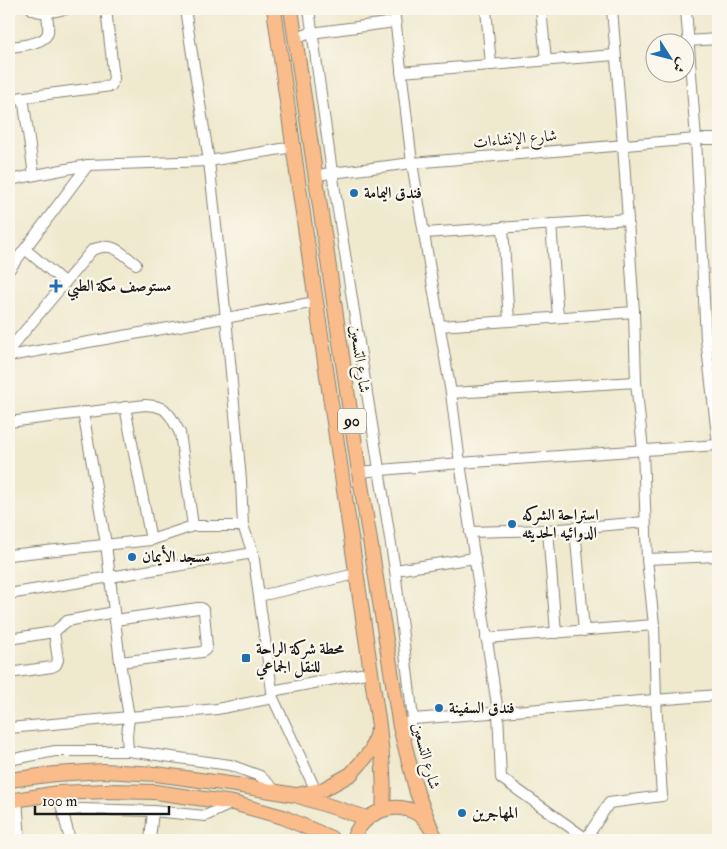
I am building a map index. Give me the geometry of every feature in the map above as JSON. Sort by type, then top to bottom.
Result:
[{"type":"highway","name":"90","points":[[274,9],[379,726],[384,772],[383,809]]},
{"type":"highway","name":"شارع التسعين","points":[[291,9],[359,472],[400,727],[417,793],[434,834]]},
{"type":"highway","points":[[298,180],[316,175]]},
{"type":"highway","points":[[295,795],[324,789],[351,774],[371,751],[379,726]]},
{"type":"highway","points":[[9,780],[55,774],[104,771],[156,774],[295,795],[367,818]]},
{"type":"highway","points":[[13,800],[58,793],[155,792],[233,803],[284,817],[332,840]]},
{"type":"highway","points":[[353,840],[355,832],[367,818],[383,809],[397,808],[410,810],[422,817],[434,834]]},
{"type":"street","points":[[32,9],[38,12],[66,9]]},
{"type":"street","points":[[9,99],[111,86],[114,79],[106,9]]},
{"type":"street","points":[[185,9],[209,161],[226,318],[241,480],[243,526],[253,554],[272,694],[316,791]]},
{"type":"street","points":[[308,9],[380,469],[414,719]]},
{"type":"street","points":[[394,9],[412,162],[452,393],[470,532],[498,712],[501,778],[587,840],[609,803],[662,796],[656,701],[654,626],[647,559],[643,450],[636,382],[634,312],[612,9]]},
{"type":"street","points":[[486,9],[491,64]]},
{"type":"street","points":[[541,9],[546,60]]},
{"type":"street","points":[[686,9],[687,32]]},
{"type":"street","points":[[9,47],[43,40],[48,32],[47,12]]},
{"type":"street","points":[[296,38],[311,33],[395,22]]},
{"type":"street","points":[[694,41],[718,39]]},
{"type":"street","points":[[401,72],[615,55]]},
{"type":"street","points":[[359,472],[460,462],[718,444],[706,339],[691,82]]},
{"type":"street","points":[[23,97],[34,175]]},
{"type":"street","name":"شارع الإنشاءات","points":[[316,175],[412,162],[696,139],[718,139]]},
{"type":"street","points":[[9,180],[88,165],[209,161],[293,147]]},
{"type":"street","points":[[9,270],[88,165]]},
{"type":"street","points":[[425,233],[628,219]]},
{"type":"street","points":[[552,224],[558,317]]},
{"type":"street","points":[[503,227],[509,321]]},
{"type":"street","points":[[9,350],[92,250],[102,246],[112,246],[136,264]]},
{"type":"street","points":[[24,249],[65,283]]},
{"type":"street","points":[[9,356],[316,302]]},
{"type":"street","points":[[440,326],[634,312]]},
{"type":"street","points":[[706,339],[718,338]]},
{"type":"street","points":[[452,393],[636,382]]},
{"type":"street","points":[[9,422],[145,405],[164,409],[171,416],[180,433],[192,526]]},
{"type":"street","points":[[125,407],[151,540]]},
{"type":"street","points":[[83,412],[106,544],[120,662],[129,717],[128,751]]},
{"type":"street","points":[[470,532],[548,530],[645,522]]},
{"type":"street","points":[[9,555],[151,540],[192,526],[243,526]]},
{"type":"street","points":[[575,528],[584,631]]},
{"type":"street","points":[[548,530],[556,633]]},
{"type":"street","points":[[9,594],[253,554]]},
{"type":"street","points":[[647,559],[718,556]]},
{"type":"street","points":[[394,570],[475,558]]},
{"type":"street","points":[[259,596],[356,574]]},
{"type":"street","points":[[9,639],[54,632],[67,621],[198,608],[204,611],[207,646],[202,652],[120,662]]},
{"type":"street","points":[[486,638],[654,626]]},
{"type":"street","points":[[9,673],[56,665],[58,660],[54,632]]},
{"type":"street","points":[[9,728],[217,710],[272,694],[371,672]]},
{"type":"street","points":[[400,727],[414,719],[718,695]]},
{"type":"street","points":[[9,760],[55,750],[128,751],[230,765],[260,776],[277,792]]},
{"type":"street","points":[[58,793],[70,840]]},
{"type":"street","points":[[13,800],[20,840]]},
{"type":"street","points":[[62,811],[82,809],[153,811],[205,816],[233,803]]},
{"type":"street","points":[[150,840],[153,811]]},
{"type":"place","name":"فندق اليمامة","points":[[354,193]]},
{"type":"place","name":"مستوصف مكة الطبي","points":[[56,286]]},
{"type":"place","name":"استراحة الشركه الدوائيه الحديثه","points":[[512,524]]},
{"type":"place","name":"مسجد الأيمان","points":[[132,557]]},
{"type":"place","name":"محطة شركة الراحة للنقل الجماعي","points":[[246,658]]},
{"type":"place","name":"فندق السفينة","points":[[439,708]]},
{"type":"place","name":"المهاجرين","points":[[462,813]]}]
